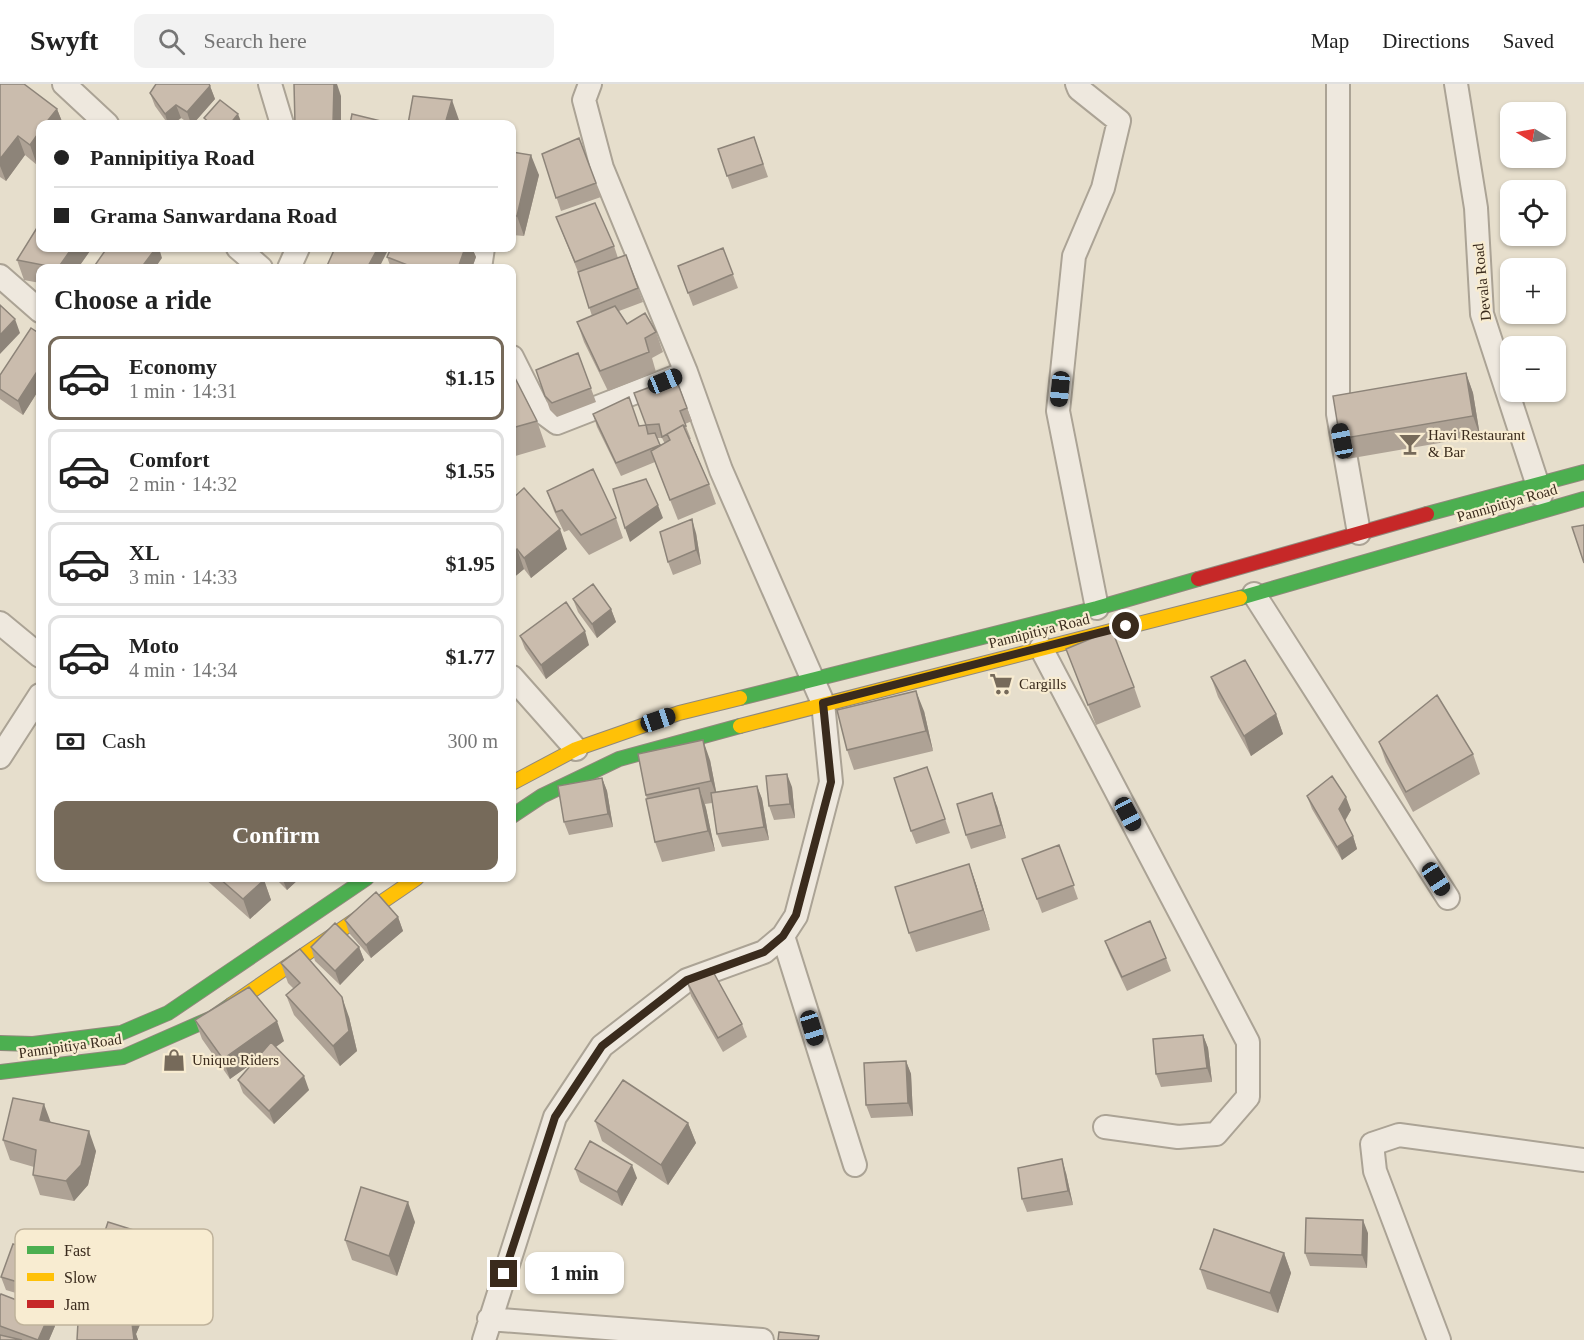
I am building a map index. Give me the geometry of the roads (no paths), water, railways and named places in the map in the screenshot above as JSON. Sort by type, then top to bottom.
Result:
[{"type":"main road","name":"Pannipitiya Road","points":[[516,781],[576,749],[679,713],[815,681],[1097,608],[1537,483],[1584,472]]},
{"type":"main road","name":"Pannipitiya Road","points":[[516,813],[542,796],[619,759],[823,703],[1254,594],[1545,508],[1584,499]]},
{"type":"main road","name":"Pannipitiya Road","points":[[0,1043],[33,1044],[121,1033],[168,1014],[361,882]]},
{"type":"main road","name":"Pannipitiya Road","points":[[0,1072],[123,1058],[212,1018],[411,882]]},
{"type":"street","points":[[64,84],[103,120]]},
{"type":"street","points":[[270,84],[281,120]]},
{"type":"street","points":[[590,84],[584,100],[602,168],[686,372],[721,470],[823,703],[831,782],[796,915],[783,936],[764,952],[687,980],[602,1046],[555,1117],[487,1329],[762,1340]]},
{"type":"street","points":[[1077,84],[1079,89],[1119,121],[1104,188],[1074,256],[1058,411],[1097,608]]},
{"type":"street","points":[[1338,84],[1338,414],[1359,533]]},
{"type":"street","name":"Devala Road","points":[[1456,84],[1476,208],[1482,314],[1545,508]]},
{"type":"street","points":[[243,252],[256,264]]},
{"type":"street","points":[[0,276],[36,307]]},
{"type":"street","points":[[516,365],[538,409],[557,423],[686,372]]},
{"type":"street","points":[[1254,594],[1448,898]]},
{"type":"street","points":[[0,623],[36,653]]},
{"type":"street","points":[[1041,648],[1248,1042],[1248,1097],[1216,1134],[1178,1137],[1105,1127]]},
{"type":"street","points":[[516,681],[576,749]]},
{"type":"street","points":[[0,757],[36,701]]},
{"type":"street","points":[[783,936],[855,1165]]},
{"type":"street","points":[[1439,1340],[1376,1171],[1372,1144],[1399,1135],[1584,1160]]},
{"type":"place","name":"Havi Restaurant & Bar","points":[[1410,444]]},
{"type":"place","name":"Cargills","points":[[1001,684]]},
{"type":"place","name":"Unique Riders","points":[[174,1060]]}]
